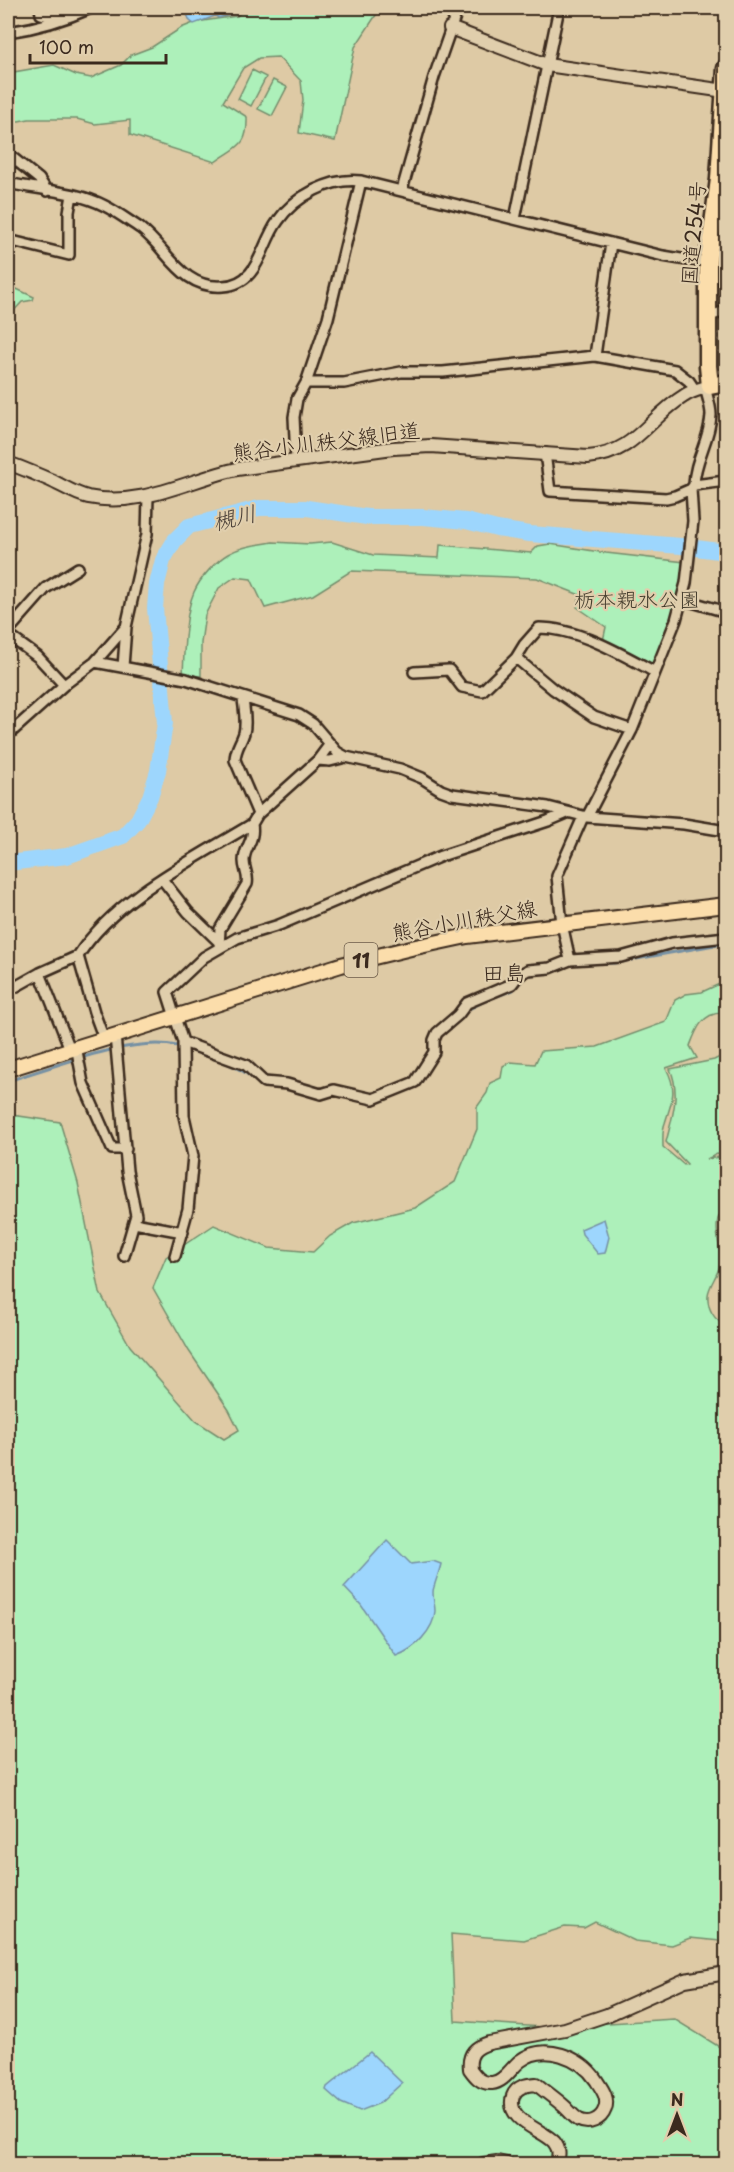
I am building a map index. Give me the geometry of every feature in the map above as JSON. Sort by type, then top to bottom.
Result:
[{"type":"highway","name":"国道254号","points":[[709,386],[708,261],[719,180],[726,68]]},
{"type":"main road","name":"熊谷小川秩父線","points":[[8,1069],[373,957],[467,936],[726,905]]},
{"type":"street","points":[[40,8],[41,14],[45,16],[61,15],[67,18]]},
{"type":"street","points":[[8,32],[67,18],[91,8]]},
{"type":"street","points":[[402,190],[458,8]]},
{"type":"street","points":[[514,219],[559,8]]},
{"type":"street","points":[[450,28],[547,65],[725,91]]},
{"type":"street","points":[[8,154],[39,179],[47,191]]},
{"type":"street","points":[[8,183],[72,195],[105,206],[142,230],[182,273],[205,284],[221,286],[240,282],[255,270],[278,220],[296,203],[336,181],[349,180],[402,190],[663,256],[708,261]]},
{"type":"street","points":[[296,460],[294,417],[297,399],[306,383],[336,292],[361,181]]},
{"type":"street","points":[[8,240],[69,255],[69,212],[72,195]]},
{"type":"street","points":[[595,356],[611,243]]},
{"type":"street","points":[[709,316],[726,312]]},
{"type":"street","points":[[306,383],[344,383],[401,372],[443,372],[595,356],[675,370],[688,381],[709,386],[710,420],[694,475],[693,521],[682,599],[632,730],[585,817],[557,876],[562,924],[570,960]]},
{"type":"street","name":"熊谷小川秩父線旧道","points":[[8,463],[72,492],[91,498],[126,498],[148,496],[214,474],[296,460],[393,448],[431,446],[588,457],[618,451],[679,399],[709,386]]},
{"type":"street","points":[[545,453],[550,490],[666,498],[693,487],[726,481]]},
{"type":"street","points":[[123,667],[126,627],[147,534],[148,496]]},
{"type":"street","points":[[64,685],[38,657],[8,633],[46,588],[78,568]]},
{"type":"street","points":[[682,599],[726,612]]},
{"type":"street","points":[[8,735],[64,685],[95,662],[126,627]]},
{"type":"street","points":[[414,672],[449,670],[462,687],[482,691],[516,658],[539,628],[551,628],[601,644],[655,672]]},
{"type":"street","points":[[516,658],[553,689],[594,717],[632,730]]},
{"type":"street","points":[[95,662],[186,679],[243,699],[300,715],[313,724],[337,752],[346,757],[400,770],[422,778],[452,794],[548,807],[585,817],[684,825],[726,831]]},
{"type":"street","points":[[243,699],[244,732],[235,753],[235,760],[258,814]]},
{"type":"street","points":[[8,991],[19,983],[78,956],[97,930],[142,892],[252,824],[258,814],[318,760],[330,744]]},
{"type":"street","points":[[318,760],[330,761],[346,757]]},
{"type":"street","points":[[175,1256],[188,1209],[193,1156],[184,1116],[183,1042],[167,992],[218,944],[310,913],[441,856],[567,813]]},
{"type":"street","points":[[218,944],[220,929],[247,884],[249,876],[244,863],[254,834],[252,824]]},
{"type":"street","points":[[162,879],[188,912],[218,944]]},
{"type":"street","points":[[183,1042],[246,1065],[264,1082],[287,1084],[321,1094],[334,1090],[373,1099],[415,1082],[434,1052],[434,1040],[437,1033],[458,1015],[467,1003],[507,987],[528,970],[550,968],[570,960],[621,957],[672,943],[726,937]]},
{"type":"street","points":[[78,956],[94,1012],[110,1037],[127,1171],[136,1215],[124,1256]]},
{"type":"street","points":[[40,973],[74,1050],[82,1083],[112,1149],[126,1149]]},
{"type":"street","points":[[134,1223],[183,1232]]},
{"type":"street","points":[[557,2164],[558,2150],[546,2136],[515,2113],[512,2103],[514,2096],[518,2088],[536,2084],[578,2119],[594,2120],[600,2118],[606,2107],[607,2099],[592,2074],[579,2062],[567,2056],[541,2053],[529,2055],[502,2079],[493,2083],[484,2082],[479,2080],[470,2069],[471,2054],[478,2046],[565,2030],[607,2015],[685,1980],[726,1973]]},
{"type":"street","points":[[483,2164],[497,2162],[507,2164]]},
{"type":"green space","points":[[245,8],[370,8],[378,12],[355,47],[335,141],[299,133],[303,100],[301,81],[278,57],[259,58],[243,68],[223,102],[247,117],[246,134],[240,145],[215,162],[130,135],[130,120],[95,124],[77,119],[29,119],[8,123],[8,73],[54,65],[76,75],[91,78],[121,65],[131,55],[152,47],[181,28],[196,22],[237,16]]},
{"type":"green space","points":[[252,70],[266,77],[251,106],[238,99]]},
{"type":"green space","points":[[273,80],[287,87],[272,116],[258,109]]},
{"type":"green space","points":[[8,285],[34,297],[33,300],[22,302],[8,317]]},
{"type":"green space","name":"栃本親水公園","points":[[273,542],[310,544],[332,542],[373,555],[439,558],[440,545],[531,553],[538,546],[550,544],[685,562],[676,612],[652,665],[648,666],[603,641],[606,627],[577,607],[580,595],[537,578],[351,571],[313,595],[265,608],[251,579],[235,577],[219,588],[205,615],[201,643],[201,676],[183,675],[189,610],[200,581],[214,565],[233,551]]},
{"type":"green space","points":[[726,981],[726,1008],[722,1013],[705,1019],[697,1029],[690,1046],[697,1058],[666,1068],[672,1083],[673,1096],[664,1126],[663,1147],[684,1165],[687,1164],[666,1142],[675,1096],[670,1069],[714,1060],[726,1054],[726,1156],[717,1154],[707,1159],[719,1157],[726,1159],[726,1207],[718,1219],[717,1227],[720,1265],[710,1288],[708,1300],[715,1317],[726,1324],[726,1935],[720,1941],[690,1938],[672,1945],[635,1941],[595,1922],[584,1928],[565,1927],[524,1940],[451,1934],[455,2021],[543,2027],[674,2019],[726,2051],[726,2164],[8,2164],[8,1112],[12,1115],[60,1122],[78,1183],[100,1293],[130,1346],[196,1421],[224,1439],[239,1430],[229,1410],[189,1351],[153,1288],[166,1257],[214,1225],[269,1248],[313,1252],[330,1236],[353,1223],[415,1208],[455,1182],[477,1129],[477,1107],[487,1093],[490,1083],[501,1078],[503,1066],[510,1062],[535,1064],[541,1051],[597,1047],[666,1022],[675,1000],[686,994],[702,992]]},
{"type":"water","points":[[189,8],[244,8],[235,13],[219,18],[215,16],[194,24],[185,10]]},
{"type":"water","points":[[604,1219],[609,1237],[605,1253],[598,1254],[582,1234],[581,1229]]},
{"type":"water","points":[[387,1540],[411,1564],[433,1561],[441,1564],[433,1590],[435,1611],[431,1625],[416,1644],[396,1656],[361,1605],[344,1587]]},
{"type":"water","points":[[370,2052],[402,2083],[380,2103],[360,2111],[341,2103],[326,2090]]},
{"type":"waterway","name":"槻川","points":[[8,863],[67,856],[123,836],[138,820],[150,797],[158,771],[165,723],[155,608],[157,584],[163,560],[175,540],[189,526],[259,508],[307,508],[367,517],[423,517],[466,521],[530,534],[681,546],[726,552]]},
{"type":"waterway","points":[[595,963],[614,963],[726,943]]},
{"type":"waterway","points":[[549,973],[565,966]]},
{"type":"waterway","points":[[465,1012],[489,999],[513,990],[526,976],[540,973]]},
{"type":"waterway","points":[[8,1081],[92,1054],[138,1045],[158,1044],[177,1046],[192,1051],[231,1065],[253,1078]]},
{"type":"waterway","points":[[265,1087],[286,1088]]},
{"type":"waterway","points":[[309,1095],[323,1098]]},
{"type":"district","name":"田島","points":[[504,971]]}]
